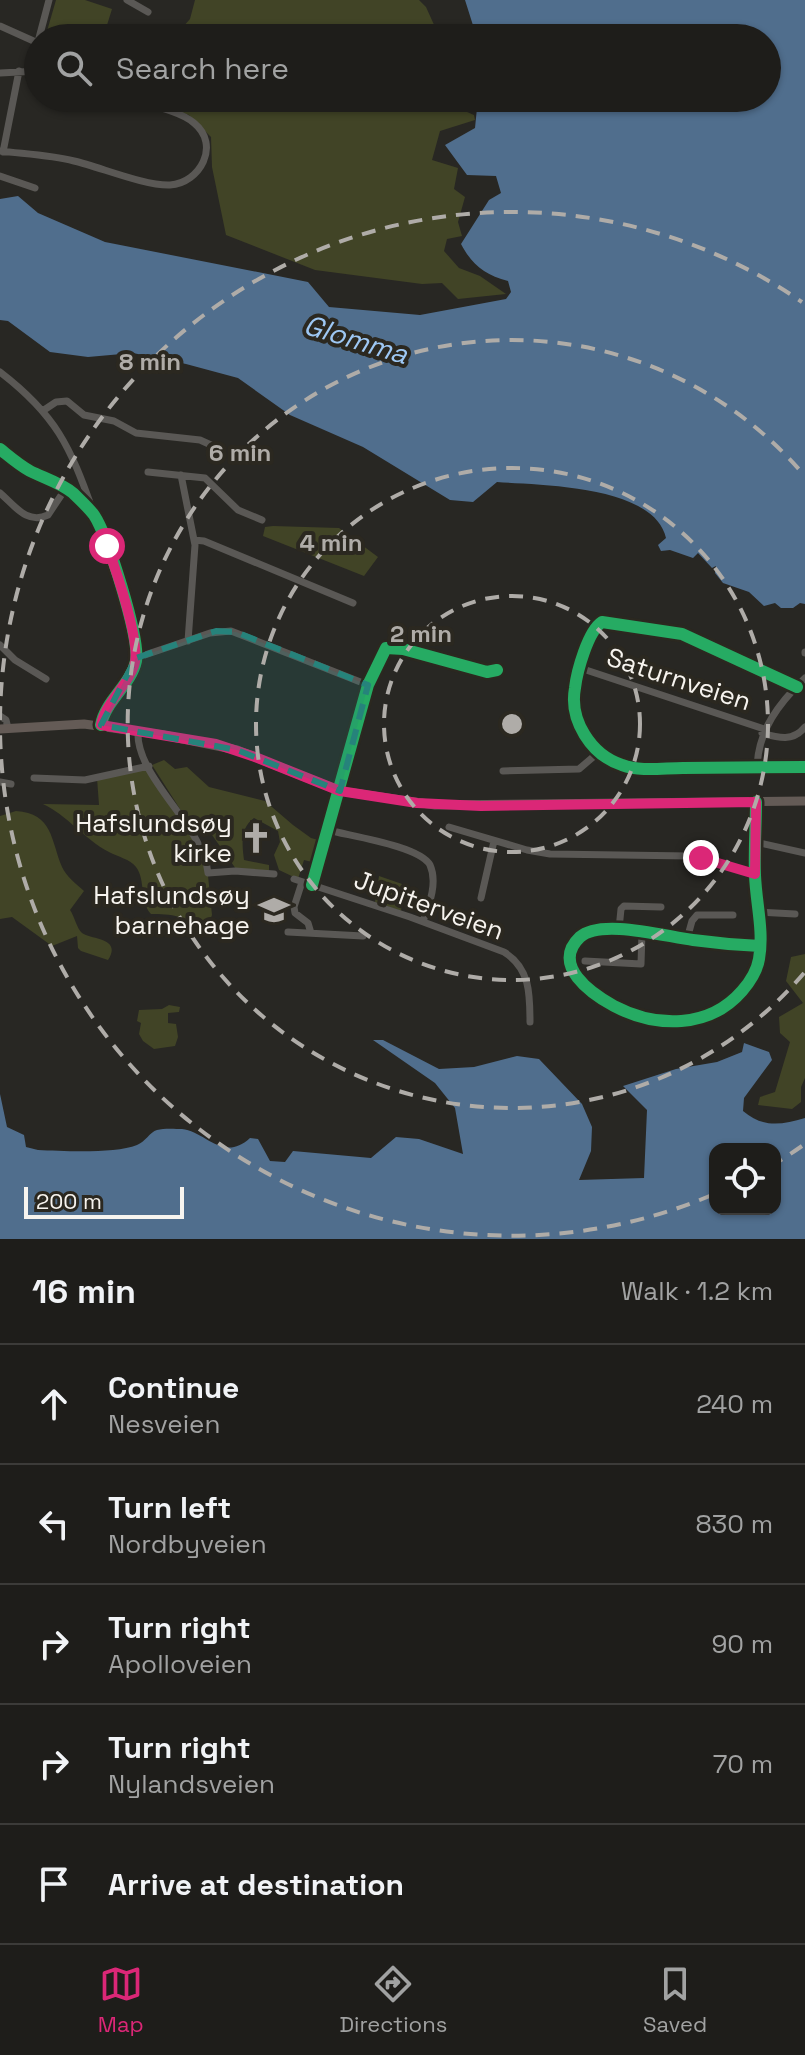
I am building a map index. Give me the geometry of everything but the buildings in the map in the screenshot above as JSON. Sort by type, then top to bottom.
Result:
[{"type":"main road","points":[[4,728],[101,725],[138,731],[237,750],[340,791],[417,803],[465,806],[805,801]]},
{"type":"street","points":[[42,24],[48,0]]},
{"type":"street","points":[[127,0],[148,12]]},
{"type":"street","points":[[0,26],[24,35]]},
{"type":"street","points":[[19,71],[2,151],[66,159],[163,185],[181,183],[194,176],[203,165],[207,150],[204,136],[197,125],[186,117],[170,112]]},
{"type":"street","points":[[0,73],[24,71]]},
{"type":"street","points":[[0,176],[35,188]]},
{"type":"street","points":[[0,372],[44,410],[66,444],[125,602],[136,658],[132,671],[105,713],[101,725]]},
{"type":"street","points":[[44,410],[56,402],[67,401],[84,415],[114,421],[136,433],[198,440],[222,450]]},
{"type":"street","points":[[0,449],[24,467],[69,490],[95,517]]},
{"type":"street","points":[[148,472],[208,479],[238,510],[262,520]]},
{"type":"street","points":[[181,475],[194,540],[188,641]]},
{"type":"street","points":[[0,493],[25,516],[36,519],[48,515],[69,490],[84,486]]},
{"type":"street","points":[[194,540],[204,541],[353,603]]},
{"type":"street","points":[[797,687],[682,634],[604,622],[597,624],[580,668],[575,688],[576,713],[584,734],[599,752],[615,762],[636,768],[805,767]]},
{"type":"street","points":[[136,658],[216,631],[231,631],[368,685]]},
{"type":"street","points":[[0,645],[15,660],[46,679]]},
{"type":"street","points":[[312,885],[368,685],[386,648],[411,651],[487,672],[497,670]]},
{"type":"street","name":"Saturnveien","points":[[580,668],[763,731],[790,738],[799,735],[805,727]]},
{"type":"street","points":[[757,768],[763,731],[805,678]]},
{"type":"street","points":[[0,716],[6,720],[4,728]]},
{"type":"street","points":[[138,731],[138,742],[149,766],[204,852],[208,873],[235,871],[274,874]]},
{"type":"street","points":[[503,771],[579,769],[599,752]]},
{"type":"street","points":[[34,778],[85,780],[149,766]]},
{"type":"street","points":[[0,782],[11,784]]},
{"type":"street","points":[[756,802],[755,874],[760,946],[758,964],[749,982],[726,1007],[696,1020],[662,1022],[613,1006],[589,991],[575,976],[572,957],[580,937],[596,931],[619,929],[760,946]]},
{"type":"street","points":[[449,827],[527,850],[557,855],[690,856],[755,874]]},
{"type":"street","points":[[328,830],[408,850],[423,857],[430,866],[433,882],[423,921]]},
{"type":"street","points":[[481,898],[494,841]]},
{"type":"street","points":[[755,842],[805,853]]},
{"type":"street","name":"Jupiterveien","points":[[311,933],[308,923],[295,913],[298,880],[494,946],[514,958],[523,970],[529,990],[530,1022]]},
{"type":"street","points":[[619,929],[624,906],[661,907]]},
{"type":"street","points":[[759,912],[795,914]]},
{"type":"street","points":[[687,939],[693,918],[697,915],[733,915]]},
{"type":"street","points":[[288,932],[363,936]]},
{"type":"street","points":[[585,961],[641,964],[642,932]]},
{"type":"highlighted area","points":[[216,631],[236,632],[368,685],[340,791],[237,750],[101,725],[136,658]]},
{"type":"green space","points":[[56,0],[85,0],[112,9],[107,24],[49,24]]},
{"type":"green space","points":[[195,0],[419,0],[434,24],[186,24]]},
{"type":"green space","points":[[180,112],[467,112],[474,115],[475,120],[440,131],[432,160],[458,168],[454,189],[465,197],[458,222],[462,236],[447,239],[444,251],[459,268],[480,276],[506,294],[458,299],[442,283],[422,284],[315,270],[226,235],[212,167],[211,137],[189,115]]},
{"type":"green space","points":[[265,527],[339,528],[378,557],[364,576],[263,536]]},
{"type":"green space","points":[[164,760],[175,769],[187,767],[209,787],[265,801],[311,838],[322,841],[316,863],[304,860],[298,879],[279,870],[274,855],[280,842],[278,831],[254,818],[244,831],[244,860],[269,865],[269,873],[236,869],[205,825],[194,831],[152,765]]},
{"type":"green space","points":[[149,766],[206,856],[212,915],[204,923],[151,914],[145,903],[139,872],[133,864],[100,847],[43,804],[99,805],[97,778]]},
{"type":"green space","points":[[16,811],[37,817],[49,830],[64,870],[84,891],[70,910],[82,933],[109,944],[111,953],[108,960],[81,951],[77,936],[52,946],[12,917],[0,919],[0,816]]},
{"type":"green space","points":[[379,876],[405,885],[401,911],[375,902]]},
{"type":"green space","points":[[805,954],[805,1078],[801,1087],[801,1102],[792,1109],[758,1105],[760,1097],[775,1092],[790,1042],[780,1033],[779,1017],[803,1003],[786,981],[791,957]]},
{"type":"green space","points":[[169,1005],[180,1007],[179,1012],[168,1013],[168,1023],[176,1024],[178,1037],[175,1046],[154,1049],[139,1034],[139,1010],[162,1009]]},
{"type":"water","name":"Glomma","points":[[465,0],[805,0],[805,604],[800,603],[793,608],[781,608],[775,603],[764,606],[749,592],[723,583],[715,573],[716,566],[712,568],[698,553],[693,558],[670,550],[661,551],[658,545],[666,538],[657,520],[641,507],[619,498],[566,487],[497,482],[473,502],[450,500],[363,447],[290,415],[238,378],[133,353],[88,357],[50,352],[8,321],[0,320],[0,199],[18,196],[38,213],[105,242],[308,282],[329,307],[420,315],[506,299],[511,292],[508,281],[480,268],[461,244],[489,200],[501,193],[496,176],[467,175],[445,145],[475,128],[477,112],[781,112],[781,24],[473,24]]},
{"type":"water","points":[[373,1040],[383,1040],[439,1069],[474,1067],[517,1056],[539,1059],[582,1104],[592,1127],[591,1151],[579,1180],[644,1178],[647,1110],[623,1086],[676,1069],[717,1062],[742,1052],[744,1043],[769,1052],[772,1060],[744,1098],[743,1111],[772,1124],[805,1118],[805,1239],[0,1239],[0,1094],[7,1127],[24,1135],[26,1147],[38,1150],[116,1150],[140,1144],[160,1129],[182,1129],[223,1147],[240,1145],[250,1138],[258,1139],[270,1161],[285,1162],[293,1151],[371,1158],[396,1137],[419,1139],[463,1154],[455,1108],[435,1083]]},
{"type":"cycle path","points":[[0,449],[26,469],[73,493],[94,515],[107,543],[128,610],[136,661],[129,678],[107,708],[101,725]]},
{"type":"cycle path","points":[[797,687],[682,634],[602,622],[592,634],[584,652],[576,681],[575,712],[592,745],[611,760],[629,767],[805,767]]},
{"type":"cycle path","points":[[312,885],[368,685],[386,648],[403,649],[487,672],[497,670]]},
{"type":"cycle path","points":[[756,802],[755,866],[760,928],[760,948],[759,959],[750,981],[729,1003],[698,1018],[681,1021],[647,1018],[614,1006],[595,994],[578,978],[570,958],[572,948],[580,937],[603,929],[635,930],[701,941],[760,946]]},
{"type":"place","name":"Hafslundsøy kirke","points":[[256,838]]},
{"type":"place","name":"Hafslundsøy barnehage","points":[[274,910]]},
{"type":"route","points":[[107,546],[125,602],[136,658],[132,671],[105,713],[101,725],[216,744],[340,791],[417,803],[481,806],[756,802],[755,874],[701,858]]}]
